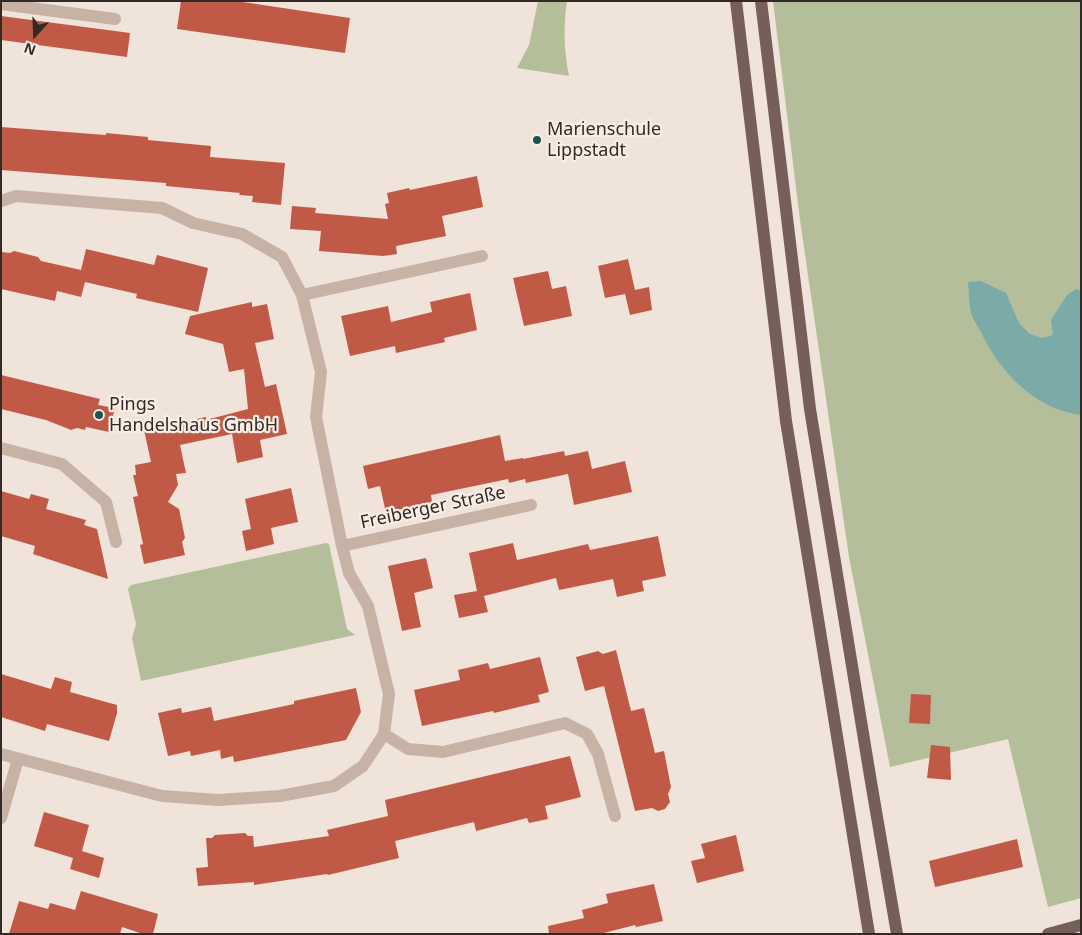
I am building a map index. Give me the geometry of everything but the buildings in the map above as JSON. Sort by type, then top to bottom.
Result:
[{"type":"main road","points":[[736,1],[786,421],[869,934]]},
{"type":"main road","points":[[761,1],[810,409],[897,934]]},
{"type":"main road","points":[[1048,934],[1081,925]]},
{"type":"street","points":[[1,4],[115,19]]},
{"type":"street","name":"Freiberger Straße","points":[[1,201],[16,196],[162,208],[193,223],[242,234],[282,257],[302,295],[321,372],[316,417],[342,546],[350,573],[368,606],[389,694],[384,734],[363,766],[334,786],[280,796],[218,800],[162,796],[1,754]]},
{"type":"street","points":[[302,295],[482,256]]},
{"type":"street","points":[[1,448],[62,464],[106,502],[116,542]]},
{"type":"street","name":"Freiberger Straße","points":[[342,546],[531,505]]},
{"type":"street","points":[[384,734],[408,749],[443,752],[566,723],[587,734],[598,754],[615,816]]},
{"type":"street","points":[[1,818],[18,759]]},
{"type":"green space","points":[[538,1],[567,1],[565,39],[569,76],[517,68],[529,45]]},
{"type":"green space","points":[[773,1],[1081,1],[1081,898],[1048,907],[1008,739],[890,767],[849,557],[800,220]]},
{"type":"green space","points":[[326,543],[329,544],[347,629],[355,635],[141,681],[132,638],[136,624],[128,589],[131,585]]},
{"type":"water","points":[[981,281],[1006,293],[1019,323],[1030,334],[1042,338],[1053,335],[1051,320],[1067,295],[1076,289],[1081,291],[1081,415],[1048,405],[1033,396],[1020,386],[997,360],[971,313],[968,282]]},
{"type":"place","name":"Marienschule Lippstadt","points":[[537,140]]},
{"type":"place","name":"Pings Handelshaus GmbH","points":[[99,415]]}]
